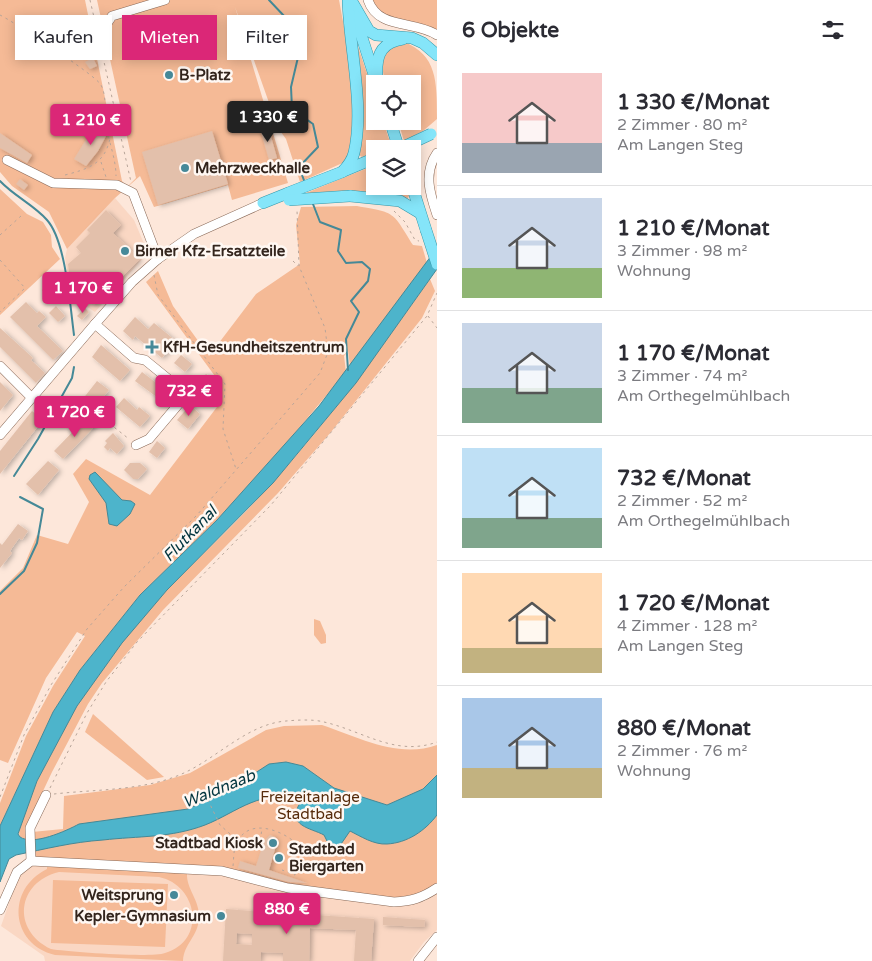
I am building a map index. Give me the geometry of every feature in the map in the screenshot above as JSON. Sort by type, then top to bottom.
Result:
[{"type":"main road","points":[[350,0],[369,31],[376,35],[412,38],[423,43],[437,55]]},
{"type":"main road","points":[[350,0],[375,75]]},
{"type":"main road","points":[[342,172],[350,163],[354,152],[356,126],[350,0]]},
{"type":"main road","points":[[377,75],[376,61],[379,52],[393,41],[412,38]]},
{"type":"main road","points":[[416,140],[434,130]]},
{"type":"main road","points":[[291,199],[342,172],[366,162]]},
{"type":"main road","points":[[415,195],[437,264]]},
{"type":"main road","points":[[263,203],[291,199],[350,196],[400,201],[420,213]]},
{"type":"street","points":[[112,16],[145,3],[165,0]]},
{"type":"street","points":[[368,0],[381,19],[416,26],[437,35]]},
{"type":"street","points":[[437,153],[432,160],[428,180],[437,215]]},
{"type":"street","points":[[7,160],[50,182],[113,185],[133,192],[158,259]]},
{"type":"street","points":[[0,435],[94,324],[132,282],[158,259],[194,234],[263,203]]},
{"type":"street","points":[[94,324],[134,358],[145,360],[183,391],[182,400],[149,440],[136,445]]},
{"type":"street","points":[[0,366],[31,397]]},
{"type":"street","points":[[0,910],[18,872],[31,857],[30,838],[32,821],[46,795]]},
{"type":"street","points":[[31,857],[222,871],[288,888],[394,902],[410,901],[424,897],[437,888]]},
{"type":"street","points":[[418,961],[437,937]]},
{"type":"path","points":[[90,0],[94,15]]},
{"type":"path","points":[[0,15],[98,81],[106,107],[105,115],[116,165],[113,185]]},
{"type":"path","points":[[103,60],[133,192]]},
{"type":"path","points":[[50,182],[91,168],[100,161],[108,148],[110,138]]},
{"type":"path","points":[[100,161],[113,185]]},
{"type":"path","points":[[0,797],[24,735],[51,685],[87,629],[124,587],[197,515],[320,373],[328,352],[325,328],[299,266],[291,199]]},
{"type":"path","points":[[392,210],[405,222],[414,240]]},
{"type":"path","points":[[0,235],[21,216]]},
{"type":"path","points":[[0,260],[25,288],[0,312]]},
{"type":"path","points":[[293,261],[299,266]]},
{"type":"path","points":[[153,272],[158,295],[224,384],[223,429],[236,469]]},
{"type":"path","points":[[46,795],[87,713],[106,682],[136,642],[271,505],[427,316],[437,294]]},
{"type":"path","points":[[427,316],[437,328]]},
{"type":"path","points":[[76,406],[96,420],[105,420],[136,445]]},
{"type":"path","points":[[46,795],[148,784],[188,771],[243,736],[284,721],[323,721],[372,739],[405,747],[437,742]]},
{"type":"path","points":[[205,794],[220,825],[246,847],[260,841],[262,828]]},
{"type":"path","points":[[233,874],[237,841],[248,831],[262,828],[283,832],[297,844],[295,874],[282,870]]},
{"type":"path","points":[[280,917],[281,889]]},
{"type":"shaded area","points":[[115,198],[134,220],[145,246],[144,257],[95,312],[83,304],[69,283],[65,258],[67,249]]},
{"type":"shaded area","name":"Kepler-Gymnasium","points":[[37,863],[219,873],[394,905],[410,905],[425,901],[437,892],[437,930],[424,942],[410,961],[45,961],[44,956],[1,926],[18,878],[23,870]]},
{"type":"green space","points":[[0,0],[85,0],[88,15],[15,15],[15,60],[97,60],[122,181],[127,187],[136,178],[110,60],[112,60],[112,15],[100,15],[97,0],[339,0],[352,80],[353,121],[347,161],[300,182],[286,139],[278,128],[254,60],[307,60],[307,15],[238,15],[235,7],[237,15],[227,15],[227,60],[251,60],[288,183],[232,200],[228,185],[154,207],[140,176],[115,198],[67,249],[49,212],[12,186],[0,172]]},
{"type":"green space","points":[[371,0],[437,0],[437,31],[416,23],[379,15]]},
{"type":"green space","points":[[354,35],[368,75],[366,75],[366,130],[386,130],[389,140],[366,140],[366,155],[362,157],[359,155]]},
{"type":"green space","points":[[404,42],[415,47],[423,54],[433,71],[437,119],[423,131],[406,140],[404,140],[401,130],[421,130],[421,75],[384,75],[383,59],[386,50]]},
{"type":"green space","points":[[366,169],[366,195],[409,196],[407,199],[306,193]]},
{"type":"green space","points":[[0,189],[27,214],[43,222],[51,235],[52,247],[60,259],[0,315]]},
{"type":"green space","points":[[357,206],[379,210],[392,215],[413,245],[422,246],[427,263],[350,366],[348,351],[344,356],[346,372],[269,464],[217,520],[140,595],[80,670],[53,712],[0,826],[0,803],[26,736],[53,686],[85,636],[77,632],[46,678],[8,763],[0,760],[0,591],[23,568],[37,535],[68,544],[89,502],[73,474],[86,459],[150,495],[220,403],[220,383],[146,282],[158,271],[173,306],[209,356],[256,294],[300,264],[296,225],[301,207]]},
{"type":"green space","points":[[430,279],[435,291],[422,318],[331,432],[278,493],[163,610],[102,683],[88,704],[52,772],[28,823],[27,840],[20,837],[19,829],[40,774],[70,717],[106,662],[126,636],[167,590],[247,510],[294,458],[355,382]]},
{"type":"green space","points":[[314,619],[320,621],[326,635],[326,643],[321,644],[314,635]]},
{"type":"green space","points":[[93,714],[164,777],[147,780],[85,732]]},
{"type":"green space","name":"Freizeitanlage Stadtbad","points":[[322,725],[378,745],[393,748],[422,749],[437,745],[437,883],[422,893],[396,898],[287,885],[225,869],[34,857],[32,832],[63,829],[64,796],[150,785],[190,773],[266,730],[284,726]]},
{"type":"green space","points":[[47,866],[187,873],[187,879],[199,912],[199,918],[198,925],[186,949],[183,961],[55,955],[40,949],[29,940],[22,928],[19,915],[20,902],[25,889],[34,878],[47,869]],"holes":[[[59,872],[159,877],[172,882],[182,891],[189,901],[192,914],[192,926],[187,937],[178,947],[165,953],[127,955],[51,949],[38,941],[29,930],[25,919],[24,907],[27,896],[34,886],[45,877]]]},
{"type":"green space","points":[[53,880],[168,884],[165,947],[51,943]]},
{"type":"green space","name":"Weitsprung","points":[[174,889],[180,895],[174,901],[168,895]]},
{"type":"water","points":[[437,248],[437,269],[356,383],[273,483],[167,590],[122,643],[77,706],[37,781],[18,834],[26,839],[41,839],[58,834],[79,824],[188,809],[232,788],[269,764],[286,762],[303,766],[334,788],[387,805],[423,789],[437,775],[437,815],[421,831],[402,841],[382,844],[367,840],[350,831],[339,847],[327,841],[324,835],[307,828],[298,821],[296,811],[300,803],[287,798],[275,797],[251,803],[205,825],[180,832],[81,842],[16,855],[9,859],[0,882],[0,826],[53,712],[80,670],[140,595],[217,520],[319,406]]},
{"type":"water","points":[[95,472],[122,500],[131,501],[135,504],[130,514],[117,526],[109,524],[106,503],[89,479],[90,475]]},
{"type":"building","points":[[94,60],[97,66],[90,69],[85,62]]},
{"type":"building","points":[[95,125],[107,134],[98,151],[86,166],[74,159]]},
{"type":"building","points":[[268,126],[277,158],[269,160],[260,129]]},
{"type":"building","name":"Mehrzweckhalle","points":[[212,131],[228,184],[158,205],[142,152]]},
{"type":"building","points":[[0,133],[32,155],[27,163],[0,148]]},
{"type":"building","points":[[20,179],[28,185],[24,190],[16,184]]},
{"type":"building","points":[[106,210],[121,225],[113,233],[140,259],[94,305],[70,279],[68,264],[81,253],[76,247],[90,233],[87,230]]},
{"type":"building","points":[[51,283],[60,293],[52,301],[42,290]]},
{"type":"building","points":[[26,302],[37,313],[39,311],[46,317],[37,326],[63,351],[53,360],[10,317]]},
{"type":"building","points":[[56,306],[65,316],[58,322],[49,313]]},
{"type":"building","points":[[85,308],[89,312],[82,320],[77,316]]},
{"type":"building","points":[[135,317],[148,329],[154,323],[176,341],[162,358],[135,336],[133,340],[123,331]]},
{"type":"building","points":[[0,328],[33,358],[31,360],[45,373],[36,383],[0,347]]},
{"type":"building","points":[[101,345],[130,370],[120,381],[92,357]]},
{"type":"building","points":[[181,355],[192,364],[185,372],[174,363]]},
{"type":"building","points":[[142,372],[176,398],[169,406],[135,381]]},
{"type":"building","points":[[206,374],[217,384],[212,390],[207,386],[201,393],[194,388]]},
{"type":"building","points":[[97,381],[109,390],[93,409],[82,400]]},
{"type":"building","points":[[0,382],[13,395],[0,411]]},
{"type":"building","points":[[124,398],[137,410],[139,407],[150,416],[140,427],[116,407]]},
{"type":"building","points":[[190,405],[200,414],[188,429],[177,420]]},
{"type":"building","points":[[32,411],[43,420],[0,474],[0,451]]},
{"type":"building","points":[[87,417],[96,425],[63,459],[54,451]]},
{"type":"building","points":[[113,433],[124,446],[117,454],[110,448],[108,451],[104,447],[107,443],[105,441]]},
{"type":"building","points":[[157,441],[165,448],[157,458],[149,452]]},
{"type":"building","points":[[48,461],[59,470],[38,495],[26,484]]},
{"type":"building","points":[[130,463],[140,463],[147,469],[138,479],[133,479],[124,470]]},
{"type":"building","points":[[18,524],[28,531],[22,540],[19,538],[10,551],[12,553],[0,568],[0,543],[2,545]]},
{"type":"building","points":[[270,835],[275,837],[277,842],[269,870],[307,883],[289,882],[238,868],[240,861],[256,866],[264,841]]},
{"type":"building","points":[[226,909],[263,912],[262,916],[286,917],[286,913],[374,919],[371,961],[354,961],[356,930],[310,928],[309,961],[283,961],[283,953],[261,952],[260,961],[223,961]],"holes":[[[237,933],[252,934],[252,945],[236,944]]]},
{"type":"building","points":[[383,917],[425,920],[424,927],[383,925]]},
{"type":"waterway","points":[[269,0],[303,36],[291,87],[292,109],[313,124],[318,147],[299,167],[305,183]]},
{"type":"waterway","points":[[0,181],[42,215],[53,230],[63,258],[74,335]]},
{"type":"waterway","points":[[313,204],[320,222],[341,230],[338,251],[346,263],[362,262],[370,269],[368,281],[351,301],[359,312],[346,339],[348,370]]},
{"type":"waterway","points":[[14,476],[38,439],[72,378],[74,367]]},
{"type":"waterway","points":[[0,594],[24,571],[37,543],[43,509],[20,497]]},
{"type":"place","name":"B-Platz","points":[[169,75]]},
{"type":"place","name":"Mehrzweckhalle","points":[[185,168]]},
{"type":"place","name":"Birner Kfz-Ersatzteile","points":[[125,251]]},
{"type":"place","name":"KfH-Gesundheitszentrum","points":[[152,347]]},
{"type":"place","name":"Stadtbad Kiosk","points":[[273,843]]},
{"type":"place","name":"Stadtbad Biergarten","points":[[279,858]]},
{"type":"place","name":"Weitsprung","points":[[174,895]]},
{"type":"place","name":"Kepler-Gymnasium","points":[[221,916]]},
{"type":"water label","name":"Flutkanal","points":[[190,534]]},
{"type":"water label","name":"Waldnaab","points":[[219,789]]}]
